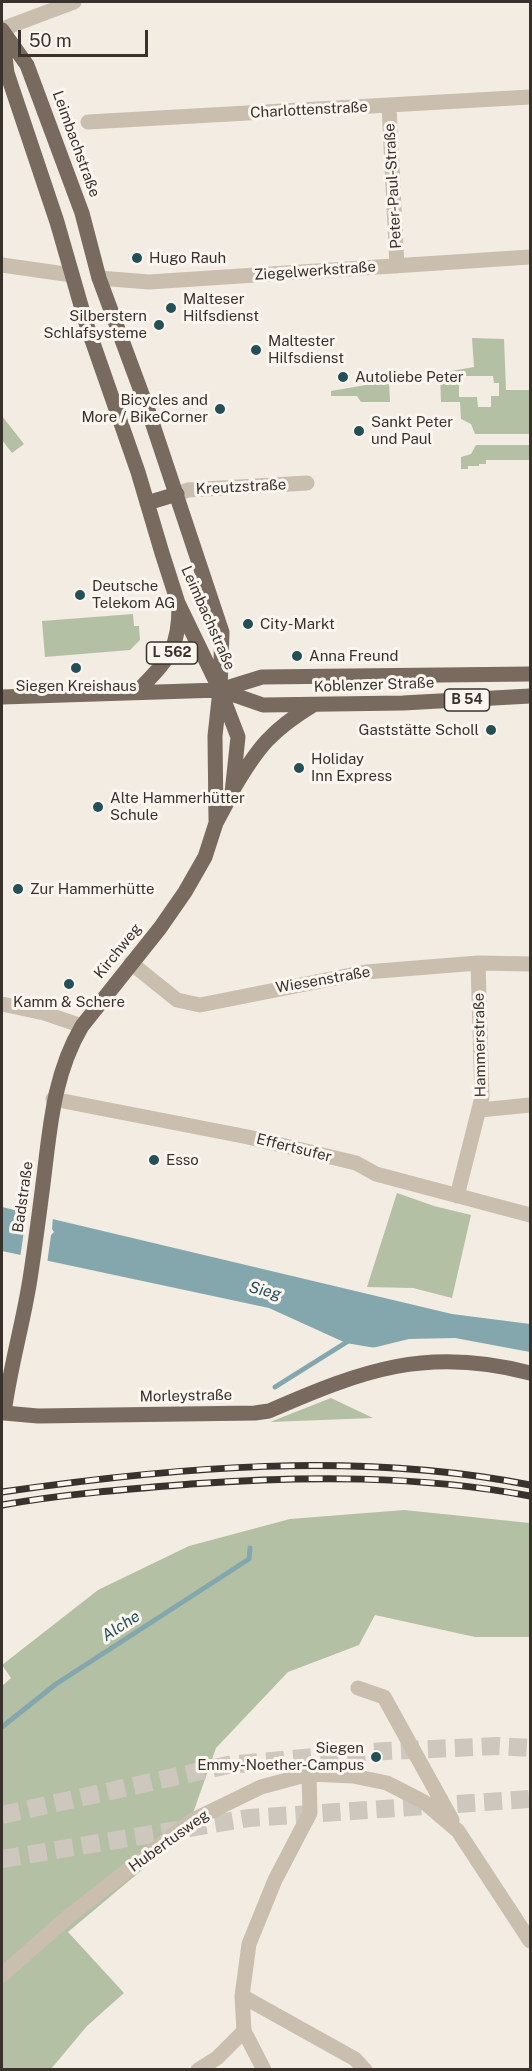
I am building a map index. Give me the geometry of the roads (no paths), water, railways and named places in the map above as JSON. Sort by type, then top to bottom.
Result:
[{"type":"main road","name":"Leimbachstraße","points":[[2,30],[7,73],[178,603],[220,690]]},
{"type":"main road","name":"Leimbachstraße","points":[[2,30],[27,65],[82,213],[99,278],[177,494],[222,632],[220,690]]},
{"type":"main road","points":[[72,275],[99,278]]},
{"type":"main road","points":[[147,503],[177,494]]},
{"type":"main road","name":"L 562","points":[[138,692],[172,654],[179,625],[178,603]]},
{"type":"main road","name":"Koblenzer Straße","points":[[2,697],[220,690],[262,677],[531,674]]},
{"type":"main road","name":"Koblenzer Straße","points":[[220,690],[262,705],[403,704],[531,696]]},
{"type":"main road","name":"Kirchweg","points":[[82,1026],[185,892],[205,857],[216,823],[232,793],[238,737],[220,690]]},
{"type":"main road","name":"Kirchweg","points":[[216,823],[215,736],[220,690]]},
{"type":"main road","points":[[232,793],[252,758],[270,735],[313,705]]},
{"type":"main road","name":"Badstraße","points":[[3,1412],[30,1281],[53,1099],[74,1038],[82,1026]]},
{"type":"main road","name":"Morleystraße","points":[[3,1412],[38,1416],[255,1413],[269,1411],[364,1372],[420,1362],[454,1360],[488,1363],[531,1373]]},
{"type":"street","points":[[2,30],[74,2]]},
{"type":"street","name":"Charlottenstraße","points":[[88,122],[531,97]]},
{"type":"street","name":"Peter-Paul-Straße","points":[[389,106],[397,266]]},
{"type":"street","name":"Ziegelwerkstraße","points":[[99,278],[149,282],[531,257]]},
{"type":"street","points":[[2,265],[72,275]]},
{"type":"street","name":"Kreutzstraße","points":[[177,494],[188,490],[307,483]]},
{"type":"street","name":"Wiesenstraße","points":[[131,963],[177,1000],[200,1005],[350,974],[478,963],[531,964]]},
{"type":"street","name":"Hammerstraße","points":[[457,1196],[482,1097],[478,963]]},
{"type":"street","points":[[2,1004],[44,1013],[82,1026]]},
{"type":"street","name":"Effertsufer","points":[[53,1099],[259,1139],[356,1163],[376,1174],[531,1215]]},
{"type":"street","points":[[480,1110],[531,1105]]},
{"type":"street","name":"Hubertusweg","points":[[358,1688],[384,1697],[458,1831],[531,1941]]},
{"type":"street","points":[[264,2070],[244,2031],[242,1996],[249,1944],[275,1880],[310,1813],[309,1774]]},
{"type":"street","name":"Hubertusweg","points":[[2,1975],[69,1916],[191,1821],[261,1787],[309,1774],[353,1776],[387,1783],[424,1802],[458,1831]]},
{"type":"street","points":[[242,1996],[355,2059],[365,2070]]},
{"type":"street","points":[[198,2070],[217,2058],[244,2031]]},
{"type":"water","name":"Sieg","points":[[2,1207],[452,1314],[530,1324],[530,1374],[346,1343],[269,1308],[2,1251]]},
{"type":"waterway","name":"Alche","points":[[275,1387],[350,1340]]},
{"type":"waterway","name":"Alche","points":[[2,1727],[56,1684],[249,1559],[250,1548]]},
{"type":"tunnel","points":[[2,1815],[228,1765],[367,1752],[497,1746],[530,1748]]},
{"type":"tunnel","points":[[2,1859],[249,1818],[530,1799]]},
{"type":"railway","points":[[2,1492],[133,1476],[266,1466],[399,1468],[530,1485]]},
{"type":"railway","points":[[2,1505],[144,1488],[234,1481],[319,1479],[446,1484],[530,1496]]},
{"type":"place","name":"Hugo Rauh","points":[[137,258]]},
{"type":"place","name":"Malteser Hilfsdienst","points":[[171,308]]},
{"type":"place","name":"Silberstern Schlafsysteme","points":[[159,325]]},
{"type":"place","name":"Maltester Hilfsdienst","points":[[256,350]]},
{"type":"place","name":"Autoliebe Peter","points":[[343,377]]},
{"type":"place","name":"Bicycles and More / BikeCorner","points":[[220,409]]},
{"type":"place","name":"Sankt Peter und Paul","points":[[359,431]]},
{"type":"place","name":"Deutsche Telekom AG","points":[[80,595]]},
{"type":"place","name":"City-Markt","points":[[248,624]]},
{"type":"place","name":"Anna Freund","points":[[297,656]]},
{"type":"place","name":"Siegen Kreishaus","points":[[76,668]]},
{"type":"place","name":"Gaststätte Scholl","points":[[491,730]]},
{"type":"place","name":"Holiday Inn Express","points":[[299,768]]},
{"type":"place","name":"Alte Hammerhütter Schule","points":[[98,807]]},
{"type":"place","name":"Zur Hammerhütte","points":[[18,889]]},
{"type":"place","name":"Kamm & Schere","points":[[69,984]]},
{"type":"place","name":"Esso","points":[[154,1160]]},
{"type":"place","name":"Siegen Emmy-Noether-Campus","points":[[376,1757]]}]
